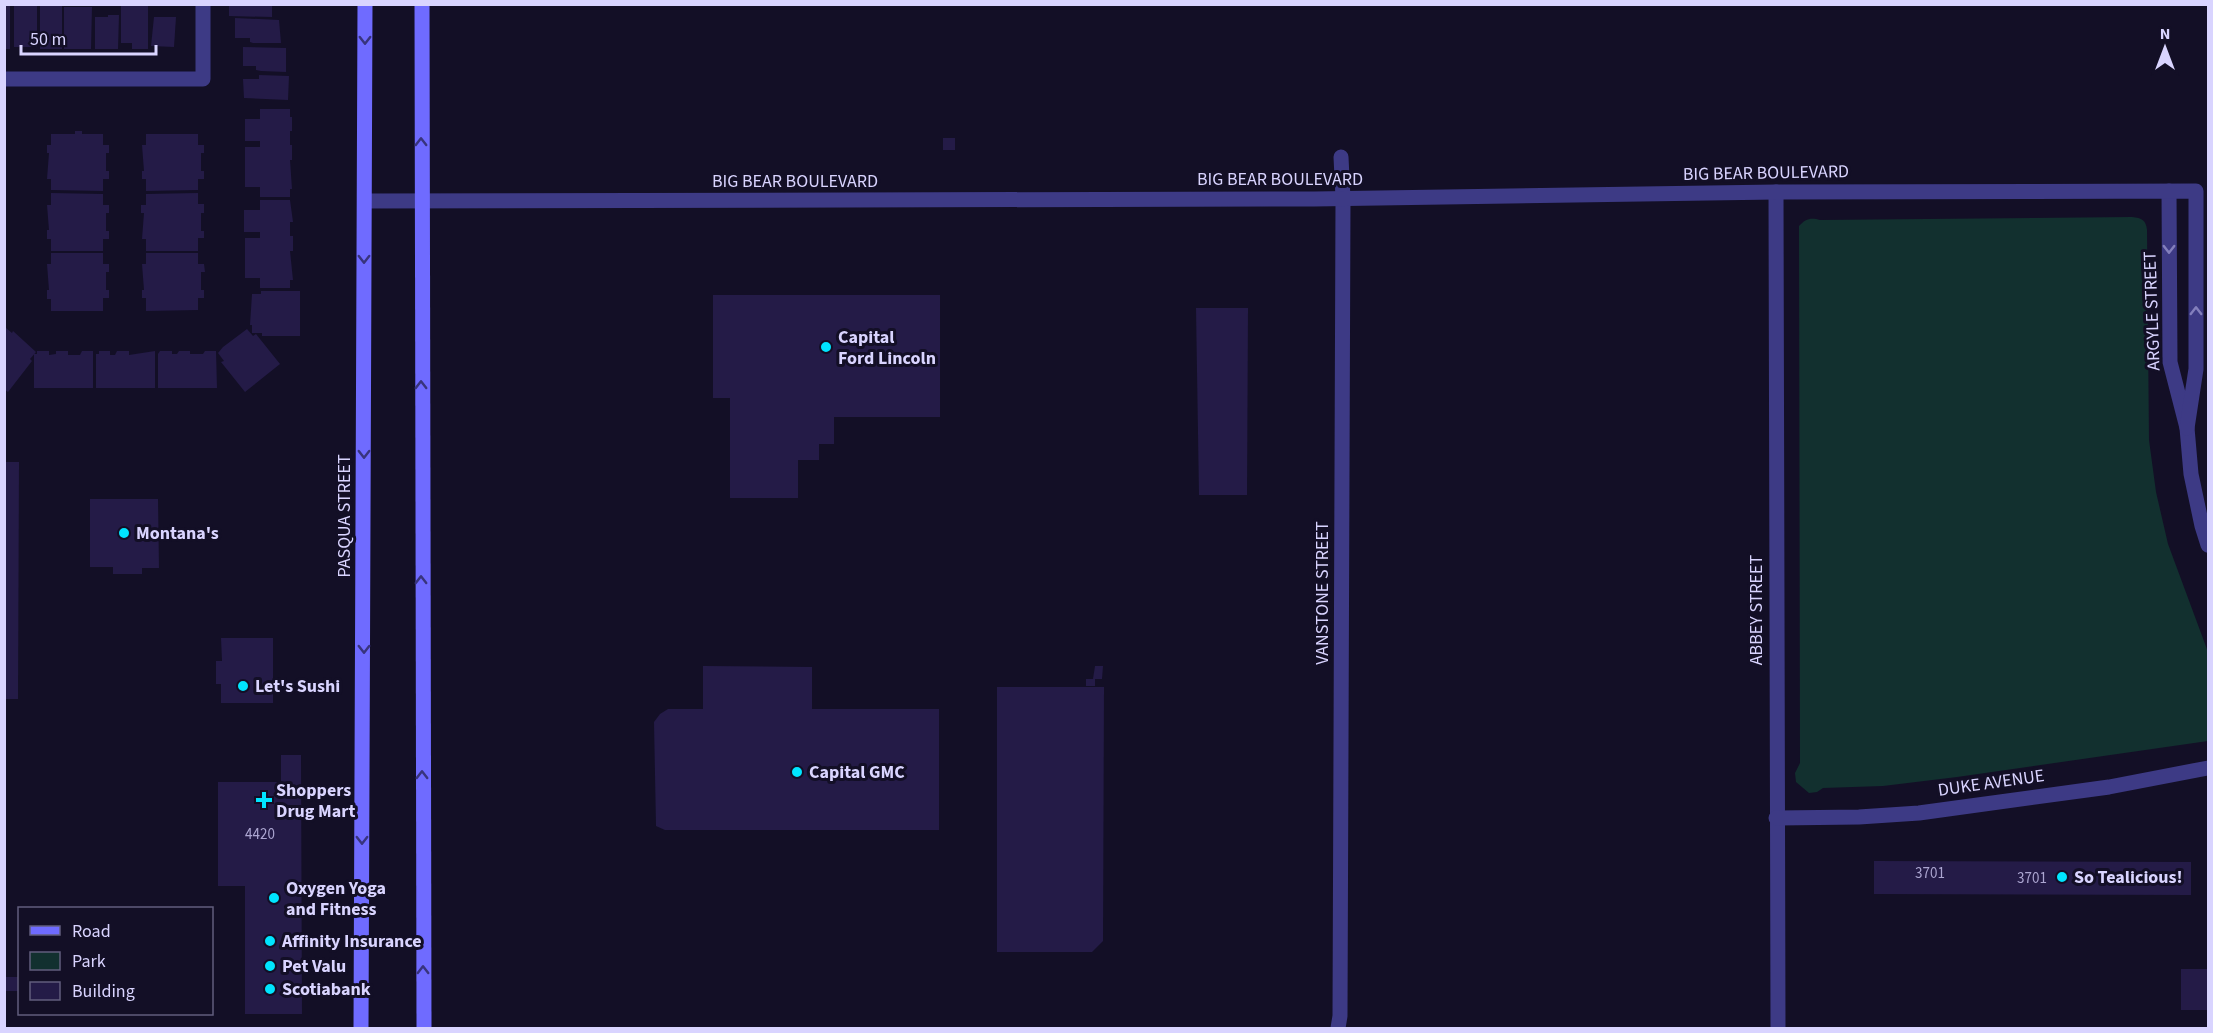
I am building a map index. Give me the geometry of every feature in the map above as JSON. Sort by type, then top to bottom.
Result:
[{"type":"main road","name":"PASQUA STREET","points":[[361,1029],[365,4]]},
{"type":"main road","points":[[422,4],[424,1029]]},
{"type":"street","points":[[4,79],[203,79],[203,4]]},
{"type":"street","name":"VANSTONE STREET","points":[[1338,1029],[1340,1016],[1343,198],[1341,157]]},
{"type":"street","name":"ARGYLE STREET","points":[[2169,191],[2170,362],[2187,428],[2191,474],[2208,545]]},
{"type":"street","name":"BIG BEAR BOULEVARD","points":[[365,201],[1343,198],[1776,192],[2196,191]]},
{"type":"street","name":"ARGYLE STREET","points":[[2187,428],[2196,369],[2196,191]]},
{"type":"street","name":"ABBEY STREET","points":[[1776,192],[1778,1029]]},
{"type":"street","name":"DUKE AVENUE","points":[[1776,818],[1859,817],[1920,813],[2109,787],[2208,768]]},
{"type":"green space","points":[[2132,217],[2143,220],[2147,230],[2149,440],[2156,492],[2168,544],[2208,652],[2208,741],[1957,777],[1883,786],[1823,788],[1809,793],[1796,782],[1795,773],[1800,763],[1799,226],[1811,219]]},
{"type":"building","points":[[4,4],[10,4],[10,49],[4,49]]},
{"type":"building","points":[[14,4],[37,4],[37,47],[14,47]]},
{"type":"building","points":[[40,4],[62,4],[62,49],[40,49]]},
{"type":"building","points":[[148,4],[148,49],[132,49],[132,43],[121,43],[121,5]]},
{"type":"building","points":[[229,4],[272,4],[272,17],[229,16]]},
{"type":"building","points":[[64,7],[92,7],[91,49],[64,49]]},
{"type":"building","points":[[108,15],[119,15],[118,49],[95,49],[95,17],[108,17]]},
{"type":"building","points":[[154,17],[176,17],[174,47],[151,46]]},
{"type":"building","points":[[235,18],[279,20],[281,43],[253,43],[250,42],[250,38],[235,38]]},
{"type":"building","points":[[243,47],[286,48],[286,72],[261,71],[256,70],[256,66],[243,66]]},
{"type":"building","points":[[259,75],[289,76],[288,100],[244,98],[243,79],[259,79]]},
{"type":"building","points":[[260,109],[290,109],[292,189],[290,189],[290,197],[260,197],[260,187],[245,187],[245,147],[260,147],[260,141],[245,141],[245,119],[260,119]]},
{"type":"building","points":[[75,131],[82,131],[82,134],[103,134],[103,145],[109,145],[109,153],[106,153],[106,171],[109,171],[109,179],[103,179],[103,191],[51,190],[51,179],[47,179],[49,153],[47,153],[47,145],[51,145],[51,134],[75,134]]},
{"type":"building","points":[[146,134],[198,134],[198,145],[204,145],[204,153],[201,153],[201,171],[204,171],[204,179],[198,179],[198,190],[146,191],[146,179],[142,179],[142,171],[144,171],[142,145],[146,145]]},
{"type":"building","points":[[943,138],[955,138],[955,150],[943,150]]},
{"type":"building","points":[[51,193],[103,194],[103,205],[109,205],[109,213],[106,213],[106,231],[109,231],[109,239],[103,239],[103,251],[51,251],[51,239],[47,239],[47,230],[49,230],[47,205],[51,205]]},
{"type":"building","points":[[198,193],[198,204],[204,204],[204,213],[201,213],[201,231],[204,231],[204,238],[198,238],[198,251],[146,251],[146,239],[142,239],[144,213],[141,213],[141,205],[146,205],[146,194]]},
{"type":"building","points":[[260,200],[290,200],[293,222],[290,222],[290,236],[293,236],[293,251],[290,251],[293,280],[290,280],[290,288],[260,288],[260,278],[245,278],[245,238],[260,238],[260,232],[244,232],[244,210],[260,210]]},
{"type":"building","points":[[51,253],[103,253],[103,264],[109,264],[109,272],[106,272],[106,290],[109,290],[109,298],[103,298],[103,311],[51,311],[51,299],[47,299],[47,290],[49,290],[47,264],[51,264]]},
{"type":"building","points":[[146,253],[198,253],[198,264],[204,264],[205,272],[201,272],[201,290],[204,290],[204,298],[198,298],[198,310],[146,311],[146,298],[142,298],[142,290],[144,290],[142,264],[146,264]]},
{"type":"building","points":[[261,291],[300,291],[300,336],[262,336],[262,333],[252,333],[252,325],[250,325],[252,294],[261,294]]},
{"type":"building","name":"Capital Ford Lincoln","points":[[713,295],[940,295],[940,417],[834,417],[834,444],[819,444],[819,460],[798,460],[798,498],[730,498],[730,398],[713,398]]},
{"type":"building","points":[[1196,308],[1248,308],[1247,495],[1199,495]]},
{"type":"building","points":[[6,328],[12,333],[13,331],[36,352],[30,359],[32,361],[8,392],[4,389]]},
{"type":"building","points":[[247,329],[253,336],[256,334],[280,364],[245,392],[221,362],[224,361],[218,353]]},
{"type":"building","points":[[37,351],[49,351],[49,355],[56,354],[56,351],[68,351],[68,355],[80,355],[82,351],[93,351],[93,388],[34,388],[34,354],[37,354]]},
{"type":"building","points":[[99,351],[110,351],[110,355],[115,355],[117,351],[129,351],[129,355],[155,351],[155,388],[96,388],[96,354],[99,354]]},
{"type":"building","points":[[160,351],[172,351],[172,354],[177,354],[179,351],[190,351],[190,354],[203,354],[205,351],[216,351],[217,388],[158,388],[158,354]]},
{"type":"building","points":[[4,462],[19,462],[18,699],[4,699]]},
{"type":"building","name":"Montana's","points":[[90,499],[158,499],[159,568],[142,568],[142,574],[113,574],[113,567],[90,567]]},
{"type":"building","points":[[221,638],[273,638],[273,703],[221,703],[221,684],[216,684],[216,661],[222,661]]},
{"type":"building","name":"Capital GMC","points":[[703,666],[812,667],[812,709],[939,709],[939,830],[665,830],[656,826],[654,722],[668,709],[703,709]]},
{"type":"building","points":[[1095,666],[1103,666],[1102,679],[1093,679]]},
{"type":"building","points":[[1086,679],[1095,679],[1095,686],[1086,686]]},
{"type":"building","points":[[997,687],[1104,687],[1103,941],[1092,952],[997,952]]},
{"type":"building","points":[[281,755],[301,755],[302,1014],[245,1014],[245,886],[218,886],[218,782],[281,782]]},
{"type":"building","points":[[1874,861],[2191,862],[2191,895],[1874,894]]},
{"type":"building","points":[[2181,969],[2208,969],[2208,1010],[2181,1010]]},
{"type":"building","points":[[4,977],[18,977],[18,991],[4,991]]},
{"type":"place","name":"Capital Ford Lincoln","points":[[826,347]]},
{"type":"place","name":"Montana's","points":[[124,533]]},
{"type":"place","name":"Let's Sushi","points":[[243,686]]},
{"type":"place","name":"Capital GMC","points":[[797,772]]},
{"type":"place","name":"Shoppers Drug Mart","points":[[264,800]]},
{"type":"place","name":"So Tealicious!","points":[[2062,877]]},
{"type":"place","name":"Oxygen Yoga and Fitness","points":[[274,898]]},
{"type":"place","name":"Affinity Insurance","points":[[270,941]]},
{"type":"place","name":"Pet Valu","points":[[270,966]]},
{"type":"place","name":"Scotiabank","points":[[270,989]]}]
